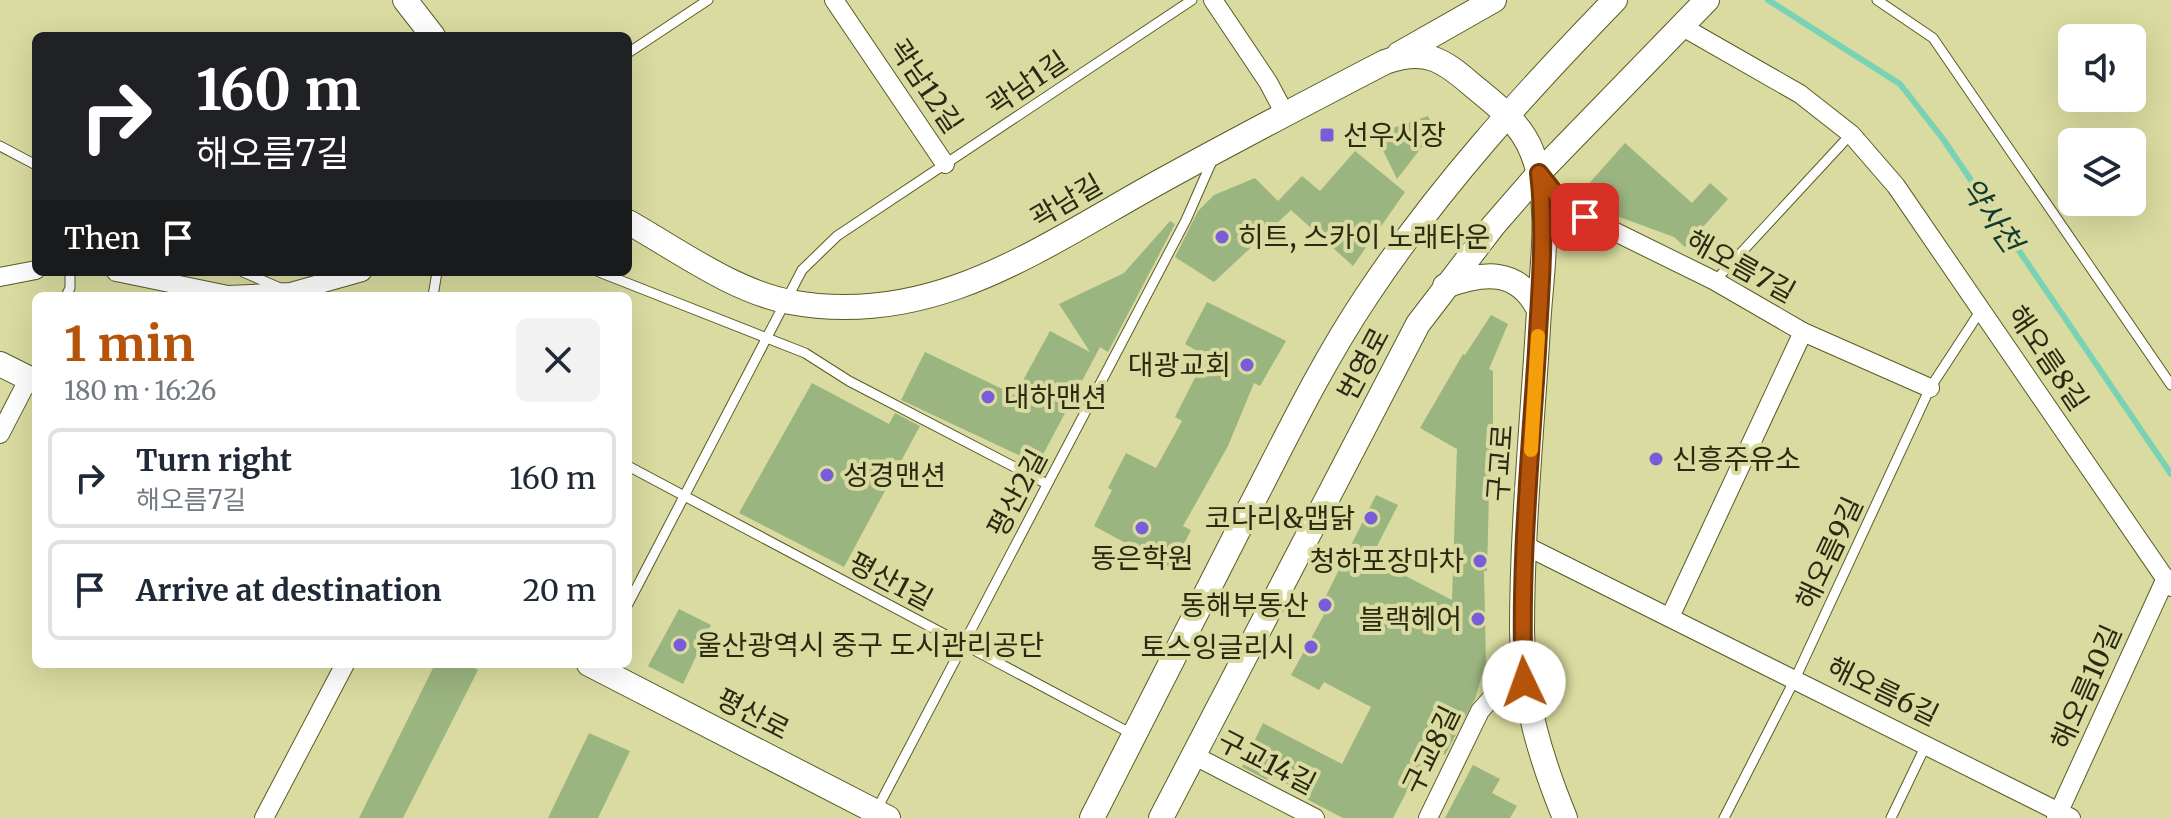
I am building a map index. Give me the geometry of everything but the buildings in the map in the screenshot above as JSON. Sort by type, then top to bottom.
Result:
[{"type":"main road","points":[[405,0],[430,32]]},
{"type":"main road","points":[[1385,62],[1494,0]]},
{"type":"main road","name":"번영로","points":[[1092,818],[1332,351],[1400,247],[1507,114],[1615,0]]},
{"type":"main road","name":"번영로","points":[[1161,818],[1418,324],[1445,286],[1539,173],[1707,0]]},
{"type":"main road","name":"곽남길","points":[[632,224],[736,282],[786,301],[826,308],[865,306],[954,289],[1024,259],[1215,151],[1404,55],[1422,55],[1439,60],[1457,71],[1507,114]]},
{"type":"main road","name":"구교로","points":[[1507,114],[1532,150],[1539,173],[1543,245],[1524,545],[1524,682],[1533,729],[1565,818]]},
{"type":"main road","points":[[1445,286],[1477,277],[1505,278],[1527,290],[1539,310]]},
{"type":"main road","points":[[0,364],[32,377]]},
{"type":"main road","name":"평산로","points":[[600,668],[882,815]]},
{"type":"street","name":"곽남12길","points":[[834,0],[945,164]]},
{"type":"street","points":[[1213,0],[1268,82],[1285,114]]},
{"type":"street","name":"해오름8길","points":[[1681,26],[1800,94],[1851,134],[1896,186],[2168,583]]},
{"type":"street","name":"해오름7길","points":[[1539,173],[1560,200],[1585,217],[1715,281],[1803,332],[1930,388]]},
{"type":"street","points":[[0,277],[32,271]]},
{"type":"street","points":[[135,276],[213,292]]},
{"type":"street","points":[[302,292],[350,276]]},
{"type":"street","points":[[1670,617],[1803,332]]},
{"type":"street","points":[[0,434],[32,377]]},
{"type":"street","name":"해오름6길","points":[[1524,545],[1927,744],[2062,816]]},
{"type":"street","name":"해오름10길","points":[[2062,816],[2168,583]]},
{"type":"street","points":[[264,818],[343,668]]},
{"type":"street","name":"구교8길","points":[[1428,818],[1480,711],[1495,694],[1524,682]]},
{"type":"street","name":"구교14길","points":[[1193,755],[1315,818]]},
{"type":"lane","points":[[632,50],[708,0]]},
{"type":"lane","name":"곽남1길","points":[[632,596],[802,270],[837,236],[1192,0]]},
{"type":"lane","points":[[1877,0],[1933,38],[2171,385]]},
{"type":"lane","points":[[1715,281],[1851,134]]},
{"type":"lane","points":[[0,146],[32,163]]},
{"type":"lane","name":"평산2길","points":[[882,815],[963,645],[1186,220],[1215,151]]},
{"type":"lane","points":[[253,276],[291,292]]},
{"type":"lane","points":[[609,276],[805,353],[849,381],[1047,484]]},
{"type":"lane","name":"해오름9길","points":[[1724,818],[1795,679],[1930,388],[1981,310]]},
{"type":"lane","name":"평산1길","points":[[632,468],[1134,735]]},
{"type":"lane","points":[[1891,818],[1927,744]]},
{"type":"waterway","name":"약사천","points":[[1768,0],[1900,84],[1943,139],[2171,474]]},
{"type":"slow traffic","points":[[1531,450],[1538,336]]},
{"type":"place","name":"선우시장","points":[[1327,135]]},
{"type":"place","name":"히트, 스카이 노래타운","points":[[1222,237]]},
{"type":"place","name":"대광교회","points":[[1247,365]]},
{"type":"place","name":"대하맨션","points":[[988,397]]},
{"type":"place","name":"신흥주유소","points":[[1656,459]]},
{"type":"place","name":"성경맨션","points":[[827,475]]},
{"type":"place","name":"코다리&맵닭","points":[[1371,518]]},
{"type":"place","name":"동은학원","points":[[1142,528]]},
{"type":"place","name":"청하포장마차","points":[[1480,561]]},
{"type":"place","name":"동해부동산","points":[[1325,605]]},
{"type":"place","name":"블랙헤어","points":[[1478,619]]},
{"type":"place","name":"울산광역시 중구 도시관리공단","points":[[680,645]]},
{"type":"place","name":"토스잉글리시","points":[[1311,647]]},
{"type":"route","points":[[1524,682],[1524,545],[1543,245],[1539,173],[1560,200],[1585,217]]}]
